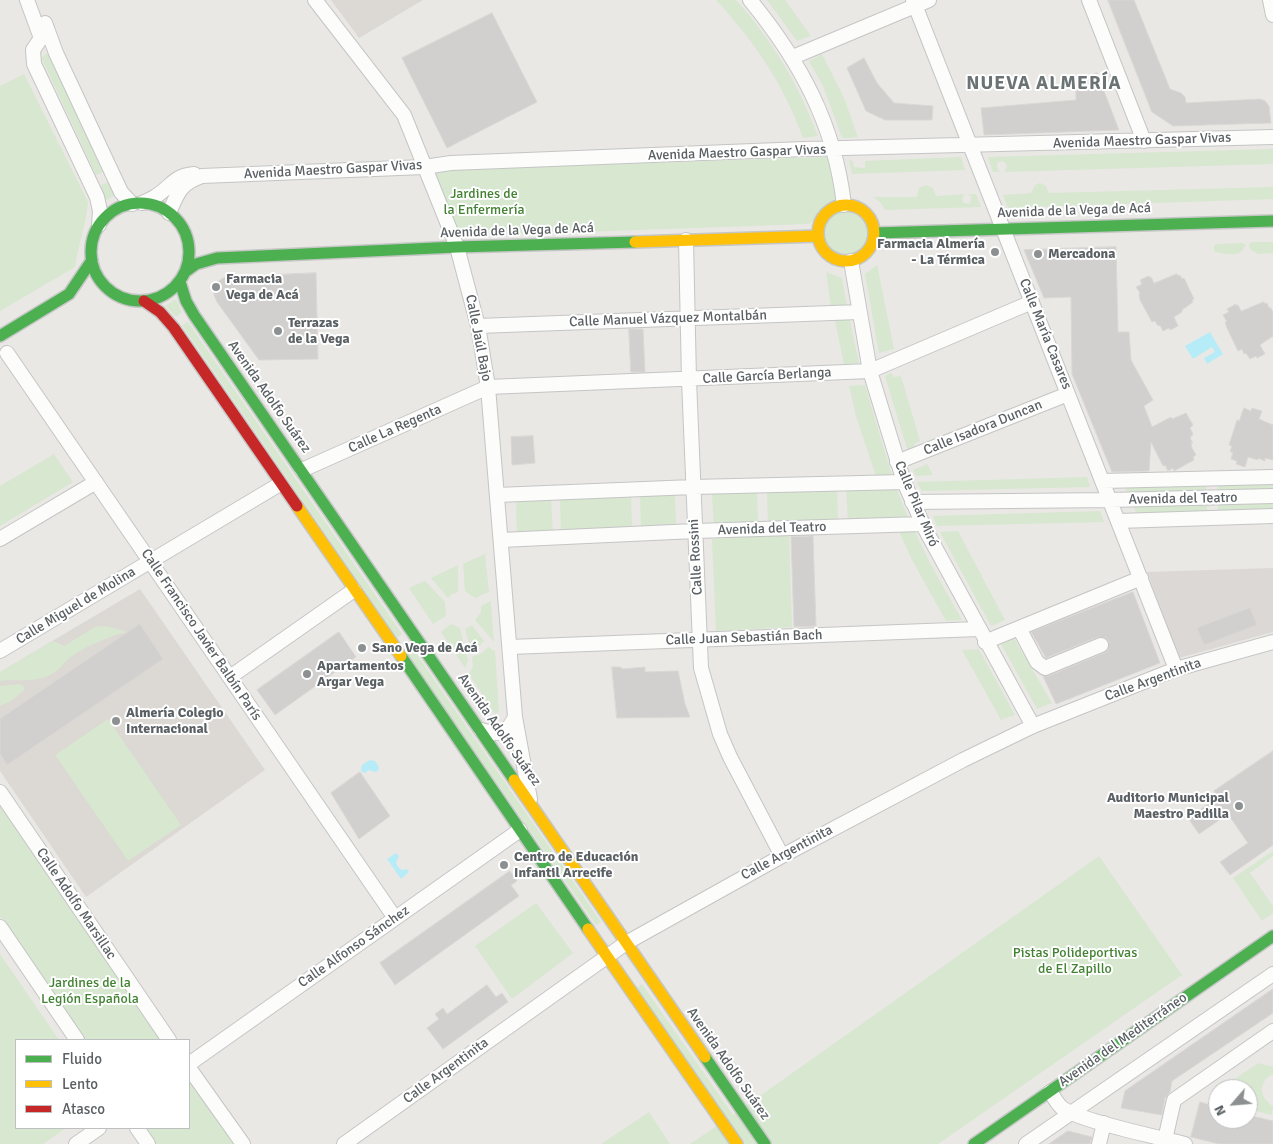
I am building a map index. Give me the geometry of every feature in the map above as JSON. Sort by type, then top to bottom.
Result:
[{"type":"main road","points":[[137,204],[156,206],[168,212],[180,224],[187,239],[189,256],[182,277],[168,293],[153,300],[126,300],[109,290],[98,277],[92,260],[92,242],[99,225],[113,211],[137,204]]},
{"type":"main road","points":[[844,204],[857,207],[867,215],[872,222],[875,233],[869,251],[864,256],[851,261],[830,256],[821,247],[818,236],[819,227],[826,213],[832,208],[844,204]]},
{"type":"main road","name":"Avenida de la Vega de Acá","points":[[875,233],[1273,221]]},
{"type":"main road","name":"Avenida de la Vega de Acá","points":[[182,277],[196,264],[217,258],[457,247],[818,236]]},
{"type":"main road","name":"Avenida de la Vega de Acá","points":[[187,239],[205,255],[217,258]]},
{"type":"main road","points":[[69,294],[92,260]]},
{"type":"main road","name":"Avenida Adolfo Suárez","points":[[182,277],[191,310],[765,1144]]},
{"type":"main road","points":[[0,336],[69,294],[109,290]]},
{"type":"main road","points":[[144,301],[160,312],[171,324],[737,1144]]},
{"type":"main road","name":"Avenida del Mediterráneo","points":[[974,1144],[1273,936]]},
{"type":"street","points":[[27,0],[41,38],[33,50],[34,64],[97,197],[100,211],[99,225]]},
{"type":"street","points":[[36,0],[56,53],[121,192],[137,204]]},
{"type":"street","name":"Calle Jaúl Bajo","points":[[315,0],[404,115],[457,247],[478,326],[488,387],[516,717],[531,802]]},
{"type":"street","points":[[750,0],[775,30],[792,56],[817,102],[833,150],[844,204]]},
{"type":"street","points":[[792,56],[914,3],[930,0]]},
{"type":"street","points":[[1089,0],[1144,141]]},
{"type":"street","points":[[1270,0],[1273,15]]},
{"type":"street","name":"Calle María Casares","points":[[914,3],[1176,669]]},
{"type":"street","name":"Avenida Maestro Gaspar Vivas","points":[[168,212],[183,186],[202,176],[424,167],[451,163],[971,145],[1273,137]]},
{"type":"street","name":"Avenida Maestro Gaspar Vivas","points":[[137,204],[157,195],[175,179],[197,173],[202,176]]},
{"type":"street","name":"Calle Rossini","points":[[686,240],[689,380],[701,668],[720,734],[782,856]]},
{"type":"street","name":"Calle Pilar Miró","points":[[851,261],[870,371],[904,482],[922,524],[985,642],[1033,726]]},
{"type":"street","name":"Calle García Berlanga","points":[[488,387],[870,371],[1032,302]]},
{"type":"street","name":"Calle Manuel Vázquez Montalbán","points":[[478,326],[859,312]]},
{"type":"street","name":"Calle Francisco Javier Balbín París","points":[[7,353],[395,918]]},
{"type":"street","name":"Calle La Regenta","points":[[302,470],[488,387]]},
{"type":"street","name":"Calle Isadora Duncan","points":[[897,462],[1068,394]]},
{"type":"street","name":"Avenida del Teatro","points":[[1102,481],[1273,477]]},
{"type":"street","points":[[0,539],[96,482]]},
{"type":"street","points":[[497,495],[693,487],[904,482]]},
{"type":"street","name":"Calle Miguel de Molina","points":[[0,651],[280,484]]},
{"type":"street","name":"Avenida del Teatro","points":[[912,502],[1273,496]]},
{"type":"street","name":"Avenida del Teatro","points":[[1118,521],[1273,516]]},
{"type":"street","name":"Avenida del Teatro","points":[[501,540],[695,531],[922,524]]},
{"type":"street","points":[[985,642],[1141,578]]},
{"type":"street","points":[[230,677],[354,590]]},
{"type":"street","points":[[1019,628],[1038,662],[1045,668],[1101,646]]},
{"type":"street","name":"Calle Juan Sebastián Bach","points":[[510,647],[978,629]]},
{"type":"street","name":"Calle Argentinita","points":[[344,1144],[626,943],[782,856],[962,760],[1033,726],[1176,669],[1273,642]]},
{"type":"street","points":[[481,730],[495,734],[503,733],[510,727],[516,717]]},
{"type":"street","name":"Calle Adolfo Marsillac","points":[[0,792],[169,1039]]},
{"type":"street","name":"Calle Alfonso Sánchez","points":[[190,1063],[520,830]]},
{"type":"street","points":[[0,927],[76,1039]]},
{"type":"street","points":[[1026,1144],[1042,1138],[1071,1113],[1273,974]]},
{"type":"street","points":[[1164,1141],[1174,1100],[1273,1031]]},
{"type":"street","points":[[190,1069],[242,1144]]},
{"type":"street","points":[[1050,1092],[1062,1108],[1071,1113],[1164,1141],[1185,1144]]},
{"type":"street","points":[[1098,1144],[1104,1123]]},
{"type":"street","points":[[76,1144],[98,1129]]},
{"type":"street","points":[[138,1129],[148,1144]]},
{"type":"shaded area","points":[[331,0],[423,0],[359,38]]},
{"type":"shaded area","points":[[1273,568],[1273,632],[1179,658],[1147,572]]},
{"type":"shaded area","name":"Almería Colegio Internacional","points":[[140,589],[265,770],[86,897],[0,771],[0,672]]},
{"type":"green space","points":[[716,0],[736,0],[773,47],[793,81],[818,136],[803,138],[787,100],[767,64],[743,31]]},
{"type":"green space","points":[[767,0],[785,0],[811,36],[797,41]]},
{"type":"green space","points":[[48,53],[103,172],[96,175],[41,57]]},
{"type":"green space","points":[[822,54],[844,98],[858,137],[842,138],[823,86],[809,61]]},
{"type":"green space","points":[[24,74],[88,202],[75,267],[0,311],[0,86]]},
{"type":"green space","points":[[1273,149],[1273,164],[1004,172],[1007,167],[1003,161],[998,162],[997,167],[1000,172],[993,172],[988,157]]},
{"type":"green space","points":[[961,157],[965,170],[852,174],[849,160],[853,161],[854,167],[865,168],[865,161]]},
{"type":"green space","name":"Jardines de la Enfermería","points":[[829,158],[838,198],[825,206],[813,221],[808,224],[466,236],[458,233],[435,175],[442,170]]},
{"type":"green space","points":[[108,182],[117,194],[105,201],[101,185]]},
{"type":"green space","points":[[1040,183],[1046,186],[1049,193],[1273,187],[1273,199],[1008,208],[1003,195],[1031,193],[1035,185]]},
{"type":"green space","points":[[926,185],[933,188],[936,196],[964,194],[962,199],[964,203],[969,204],[971,196],[967,194],[976,194],[981,207],[885,210],[880,202],[873,197],[917,197],[919,188]]},
{"type":"green space","points":[[847,211],[859,215],[865,221],[869,233],[865,245],[859,251],[847,255],[835,251],[829,245],[825,233],[829,221],[835,215]]},
{"type":"green space","points":[[1251,242],[1273,242],[1273,253],[1258,254],[1250,249]]},
{"type":"green space","points":[[1243,243],[1246,245],[1241,252],[1235,254],[1214,251],[1214,246],[1217,244]]},
{"type":"green space","points":[[877,265],[894,349],[879,353],[865,274]]},
{"type":"green space","points":[[826,272],[842,278],[847,307],[831,307]]},
{"type":"green space","points":[[176,299],[182,312],[176,317],[165,306]]},
{"type":"green space","points":[[849,316],[859,363],[844,364],[834,317]]},
{"type":"green space","points":[[188,322],[402,634],[397,638],[182,325]]},
{"type":"green space","points":[[891,373],[894,377],[901,376],[920,441],[914,444],[916,449],[908,452],[885,376]]},
{"type":"green space","points":[[865,385],[892,476],[876,476],[856,416],[849,386]]},
{"type":"green space","points":[[54,454],[73,482],[0,526],[0,486]]},
{"type":"green space","points":[[927,464],[933,475],[916,476],[913,470]]},
{"type":"green space","points":[[1087,477],[1090,487],[922,491],[917,482]]},
{"type":"green space","points":[[1273,481],[1273,491],[1218,492],[1218,482]]},
{"type":"green space","points":[[1207,483],[1206,491],[1128,495],[1123,484]]},
{"type":"green space","points":[[896,487],[909,520],[848,522],[846,488]]},
{"type":"green space","points":[[837,489],[838,523],[768,525],[767,492]]},
{"type":"green space","points":[[757,492],[758,525],[714,527],[712,494]]},
{"type":"green space","points":[[675,494],[676,528],[641,530],[640,495]]},
{"type":"green space","points":[[631,496],[632,530],[561,533],[560,499]]},
{"type":"green space","points":[[551,499],[553,534],[517,535],[516,501]]},
{"type":"green space","points":[[1273,503],[1273,512],[1218,514],[1218,505]]},
{"type":"green space","points":[[1207,505],[1207,514],[1137,516],[1134,507]]},
{"type":"green space","points":[[1100,511],[1104,522],[937,526],[933,516]]},
{"type":"green space","points":[[898,529],[914,530],[962,620],[946,621],[911,558]]},
{"type":"green space","points":[[958,531],[1005,620],[991,626],[940,532]]},
{"type":"green space","points":[[789,535],[792,627],[716,631],[712,539]]},
{"type":"green space","points":[[485,554],[489,592],[475,598],[465,591],[463,564]]},
{"type":"green space","points":[[458,565],[458,592],[448,598],[431,578]]},
{"type":"green space","points":[[425,581],[445,602],[446,616],[433,624],[409,588]]},
{"type":"green space","points":[[491,601],[494,642],[475,620],[481,612],[481,606]]},
{"type":"green space","points":[[451,624],[460,628],[468,661],[465,668],[441,632]]},
{"type":"green space","points":[[472,625],[484,641],[477,649],[471,650],[465,629]]},
{"type":"green space","points":[[102,626],[128,632],[107,638],[83,650],[71,657],[50,675],[32,680],[0,681],[0,672],[53,641],[64,646],[95,627]]},
{"type":"green space","points":[[1014,638],[1052,703],[1037,709],[1001,644]]},
{"type":"green space","points":[[409,643],[601,922],[596,925],[402,647]]},
{"type":"green space","points":[[488,647],[495,651],[499,712],[495,714],[469,674],[473,666],[472,657],[482,653]]},
{"type":"green space","points":[[979,649],[1015,715],[1001,720],[962,650]]},
{"type":"green space","points":[[19,684],[24,686],[24,690],[10,702],[0,706],[0,686]]},
{"type":"green space","points":[[108,719],[181,825],[128,861],[55,755]]},
{"type":"green space","name":"Jardines de la Legión Española","points":[[0,801],[162,1039],[83,1039],[0,916]]},
{"type":"green space","points":[[1273,851],[1273,856],[1250,873],[1273,906],[1273,913],[1262,921],[1233,878]]},
{"type":"green space","name":"Pistas Polideportivas de El Zapillo","points":[[1099,856],[1182,975],[938,1144],[690,1144],[727,1119],[635,989],[642,984],[733,1115]]},
{"type":"green space","points":[[536,903],[573,953],[512,999],[475,946]]},
{"type":"green space","points":[[0,954],[58,1039],[15,1039],[15,1129],[65,1129],[43,1144],[0,1144]]},
{"type":"green space","points":[[1258,1063],[1273,1067],[1273,1074],[1265,1081],[1262,1090],[1265,1099],[1273,1106],[1272,1115],[1258,1112],[1258,1079],[1235,1079]]},
{"type":"green space","points":[[190,1079],[234,1144],[155,1144],[145,1129],[190,1129]]},
{"type":"green space","points":[[649,1112],[670,1144],[601,1144]]},
{"type":"water","points":[[1210,332],[1223,354],[1207,364],[1204,358],[1215,352],[1212,347],[1193,359],[1185,346]]},
{"type":"water","points":[[370,760],[375,761],[379,767],[378,771],[369,770],[365,773],[362,772],[362,765]]},
{"type":"water","points":[[396,853],[399,856],[396,863],[398,867],[402,870],[407,869],[409,872],[401,879],[387,859]]},
{"type":"building","points":[[1108,0],[1134,0],[1170,89],[1181,93],[1185,97],[1186,103],[1260,99],[1269,106],[1271,123],[1173,126],[1152,112]]},
{"type":"building","points":[[492,13],[537,102],[447,148],[402,58]]},
{"type":"building","points":[[864,58],[877,83],[894,103],[933,106],[932,120],[885,120],[866,111],[847,68]]},
{"type":"building","points":[[1097,73],[1119,130],[984,135],[981,108],[1076,100],[1076,83]]},
{"type":"building","points":[[1116,247],[1118,332],[1129,332],[1131,360],[1153,400],[1144,406],[1152,427],[1171,417],[1172,419],[1186,413],[1193,425],[1190,428],[1193,434],[1190,438],[1196,455],[1193,457],[1194,460],[1174,471],[1173,468],[1168,471],[1165,465],[1163,466],[1151,442],[1149,471],[1112,472],[1072,374],[1071,297],[1044,298],[1024,250]]},
{"type":"building","name":"Terrazas de la Vega","points":[[316,273],[318,359],[259,360],[217,302],[214,295],[214,288],[217,282],[225,277]]},
{"type":"building","points":[[1177,274],[1182,279],[1184,278],[1194,299],[1182,312],[1174,317],[1178,326],[1163,331],[1160,325],[1158,326],[1155,321],[1152,322],[1140,300],[1140,293],[1136,287],[1142,284],[1140,280],[1149,276],[1154,283]]},
{"type":"building","points":[[1264,302],[1265,304],[1267,303],[1273,312],[1273,336],[1260,345],[1265,354],[1250,359],[1246,353],[1244,354],[1242,349],[1238,351],[1223,315],[1229,312],[1227,309],[1236,304],[1241,311]]},
{"type":"building","points":[[629,329],[643,329],[645,372],[631,372]]},
{"type":"building","points":[[1244,408],[1251,411],[1252,408],[1262,411],[1259,419],[1273,425],[1273,460],[1265,458],[1265,461],[1248,457],[1245,467],[1236,464],[1237,461],[1231,459],[1233,452],[1230,452],[1232,446],[1229,445],[1237,420],[1239,421]]},
{"type":"building","points":[[533,436],[535,463],[512,465],[511,437]]},
{"type":"building","points":[[813,536],[816,626],[794,627],[791,537]]},
{"type":"building","points":[[1133,592],[1160,663],[1056,704],[1043,676],[1048,676],[1104,653],[1108,650],[1109,642],[1106,638],[1098,637],[1046,658],[1031,632]]},
{"type":"building","points":[[1250,608],[1257,625],[1204,645],[1197,628]]},
{"type":"building","points":[[140,624],[163,659],[7,765],[0,754],[0,719]]},
{"type":"building","name":"Apartamentos Argar Vega","points":[[339,632],[356,657],[275,715],[257,690]]},
{"type":"building","points":[[612,667],[623,669],[645,667],[645,672],[678,671],[685,704],[690,717],[617,718]]},
{"type":"building","name":"Auditorio Municipal Maestro Padilla","points":[[1273,751],[1273,845],[1230,875],[1220,862],[1248,843],[1228,814],[1199,834],[1188,818],[1218,797],[1214,791]]},
{"type":"building","points":[[360,772],[390,816],[359,839],[331,793]]},
{"type":"building","points":[[510,871],[517,881],[511,885],[519,896],[395,985],[380,963]]},
{"type":"building","points":[[487,985],[496,997],[502,993],[508,1002],[443,1049],[427,1028],[439,1019],[435,1014],[443,1008],[447,1014]]},
{"type":"building","points":[[1273,989],[1273,1013],[1172,1081],[1170,1092],[1165,1098],[1162,1115],[1121,1108],[1125,1091]]},
{"type":"building","points":[[1200,1102],[1208,1104],[1208,1129],[1258,1129],[1258,1117],[1273,1121],[1273,1144],[1219,1144],[1191,1137]]},
{"type":"building","points":[[1068,1131],[1092,1137],[1090,1144],[1049,1144]]},
{"type":"traffic: fast","points":[[140,203],[159,207],[175,217],[185,233],[189,252],[185,271],[175,287],[159,297],[140,301],[121,297],[105,287],[95,271],[91,252],[95,233],[105,217],[121,207],[140,203]]},
{"type":"traffic: fast","points":[[875,233],[1273,221]]},
{"type":"traffic: fast","points":[[185,272],[196,264],[217,258],[457,247],[635,242]]},
{"type":"traffic: fast","points":[[0,336],[69,294],[92,260]]},
{"type":"traffic: fast","points":[[180,282],[186,301],[194,315],[514,780]]},
{"type":"traffic: fast","points":[[401,656],[588,929]]},
{"type":"traffic: fast","points":[[974,1144],[1273,936]]},
{"type":"traffic: fast","points":[[705,1057],[765,1144]]},
{"type":"traffic: slow","points":[[840,205],[852,205],[866,213],[874,227],[874,233],[872,244],[866,253],[852,261],[840,261],[830,256],[823,249],[818,239],[818,227],[823,217],[830,210],[840,205]]},
{"type":"traffic: slow","points":[[635,242],[818,236]]},
{"type":"traffic: slow","points":[[297,506],[401,656]]},
{"type":"traffic: slow","points":[[514,780],[705,1057]]},
{"type":"traffic: slow","points":[[588,929],[737,1144]]},
{"type":"traffic: jam","points":[[144,301],[160,312],[174,328],[297,506]]},
{"type":"place","name":"Farmacia Almería - La Térmica","points":[[995,252]]},
{"type":"place","name":"Mercadona","points":[[1038,254]]},
{"type":"place","name":"Farmacia Vega de Acá","points":[[216,287]]},
{"type":"place","name":"Terrazas de la Vega","points":[[278,331]]},
{"type":"place","name":"Sano Vega de Acá","points":[[362,648]]},
{"type":"place","name":"Apartamentos Argar Vega","points":[[307,674]]},
{"type":"place","name":"Almería Colegio Internacional","points":[[116,721]]},
{"type":"place","name":"Auditorio Municipal Maestro Padilla","points":[[1239,806]]},
{"type":"place","name":"Centro de Educación Infantil Arrecife","points":[[504,865]]},
{"type":"district","name":"NUEVA ALMERÍA","points":[[1044,84]]}]
